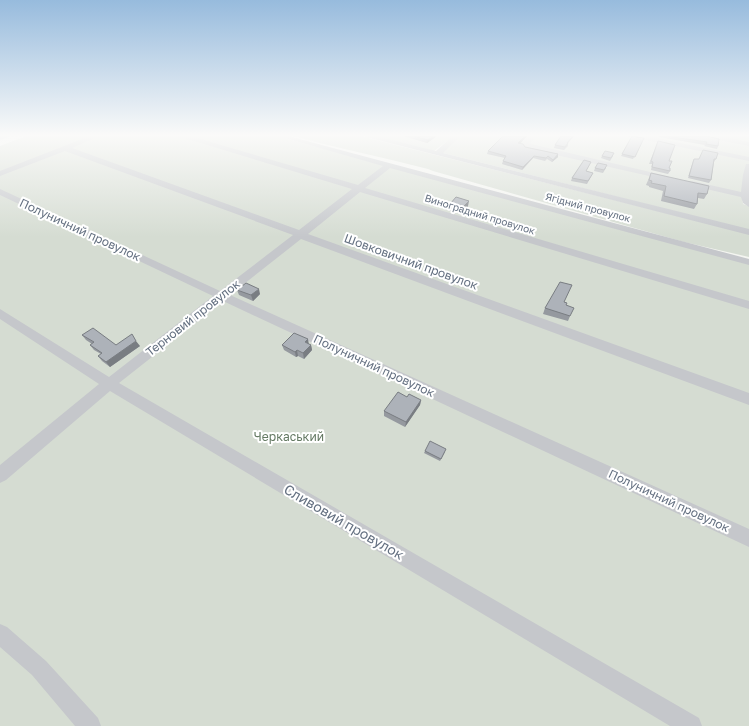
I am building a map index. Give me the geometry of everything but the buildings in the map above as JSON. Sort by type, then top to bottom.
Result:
[{"type":"street","points":[[0,174],[10,170]]},
{"type":"street","name":"Шовковичний провулок","points":[[123,170],[749,400]]},
{"type":"street","name":"Виноградний провулок","points":[[296,170],[749,305]]},
{"type":"street","name":"Терновий провулок","points":[[0,475],[109,384],[383,170]]},
{"type":"street","name":"Ягідний провулок","points":[[407,170],[749,262]]},
{"type":"street","points":[[504,170],[749,232]]},
{"type":"street","points":[[634,170],[679,180],[747,192]]},
{"type":"street","points":[[748,170],[746,177],[746,202],[749,204]]},
{"type":"street","name":"Полуничний провулок","points":[[0,192],[222,296],[749,538]]},
{"type":"street","name":"Сливовий провулок","points":[[0,313],[109,384],[691,726]]},
{"type":"street","points":[[0,634],[39,668],[90,726]]},
{"type":"green space","name":"Черкаський","points":[[0,170],[402,170],[749,264],[749,726],[0,726]]},
{"type":"green space","points":[[430,170],[494,170],[749,234],[749,257],[684,242]]},
{"type":"green space","points":[[510,170],[749,170],[749,196],[738,195],[742,197],[743,204],[749,206],[749,230]]}]
